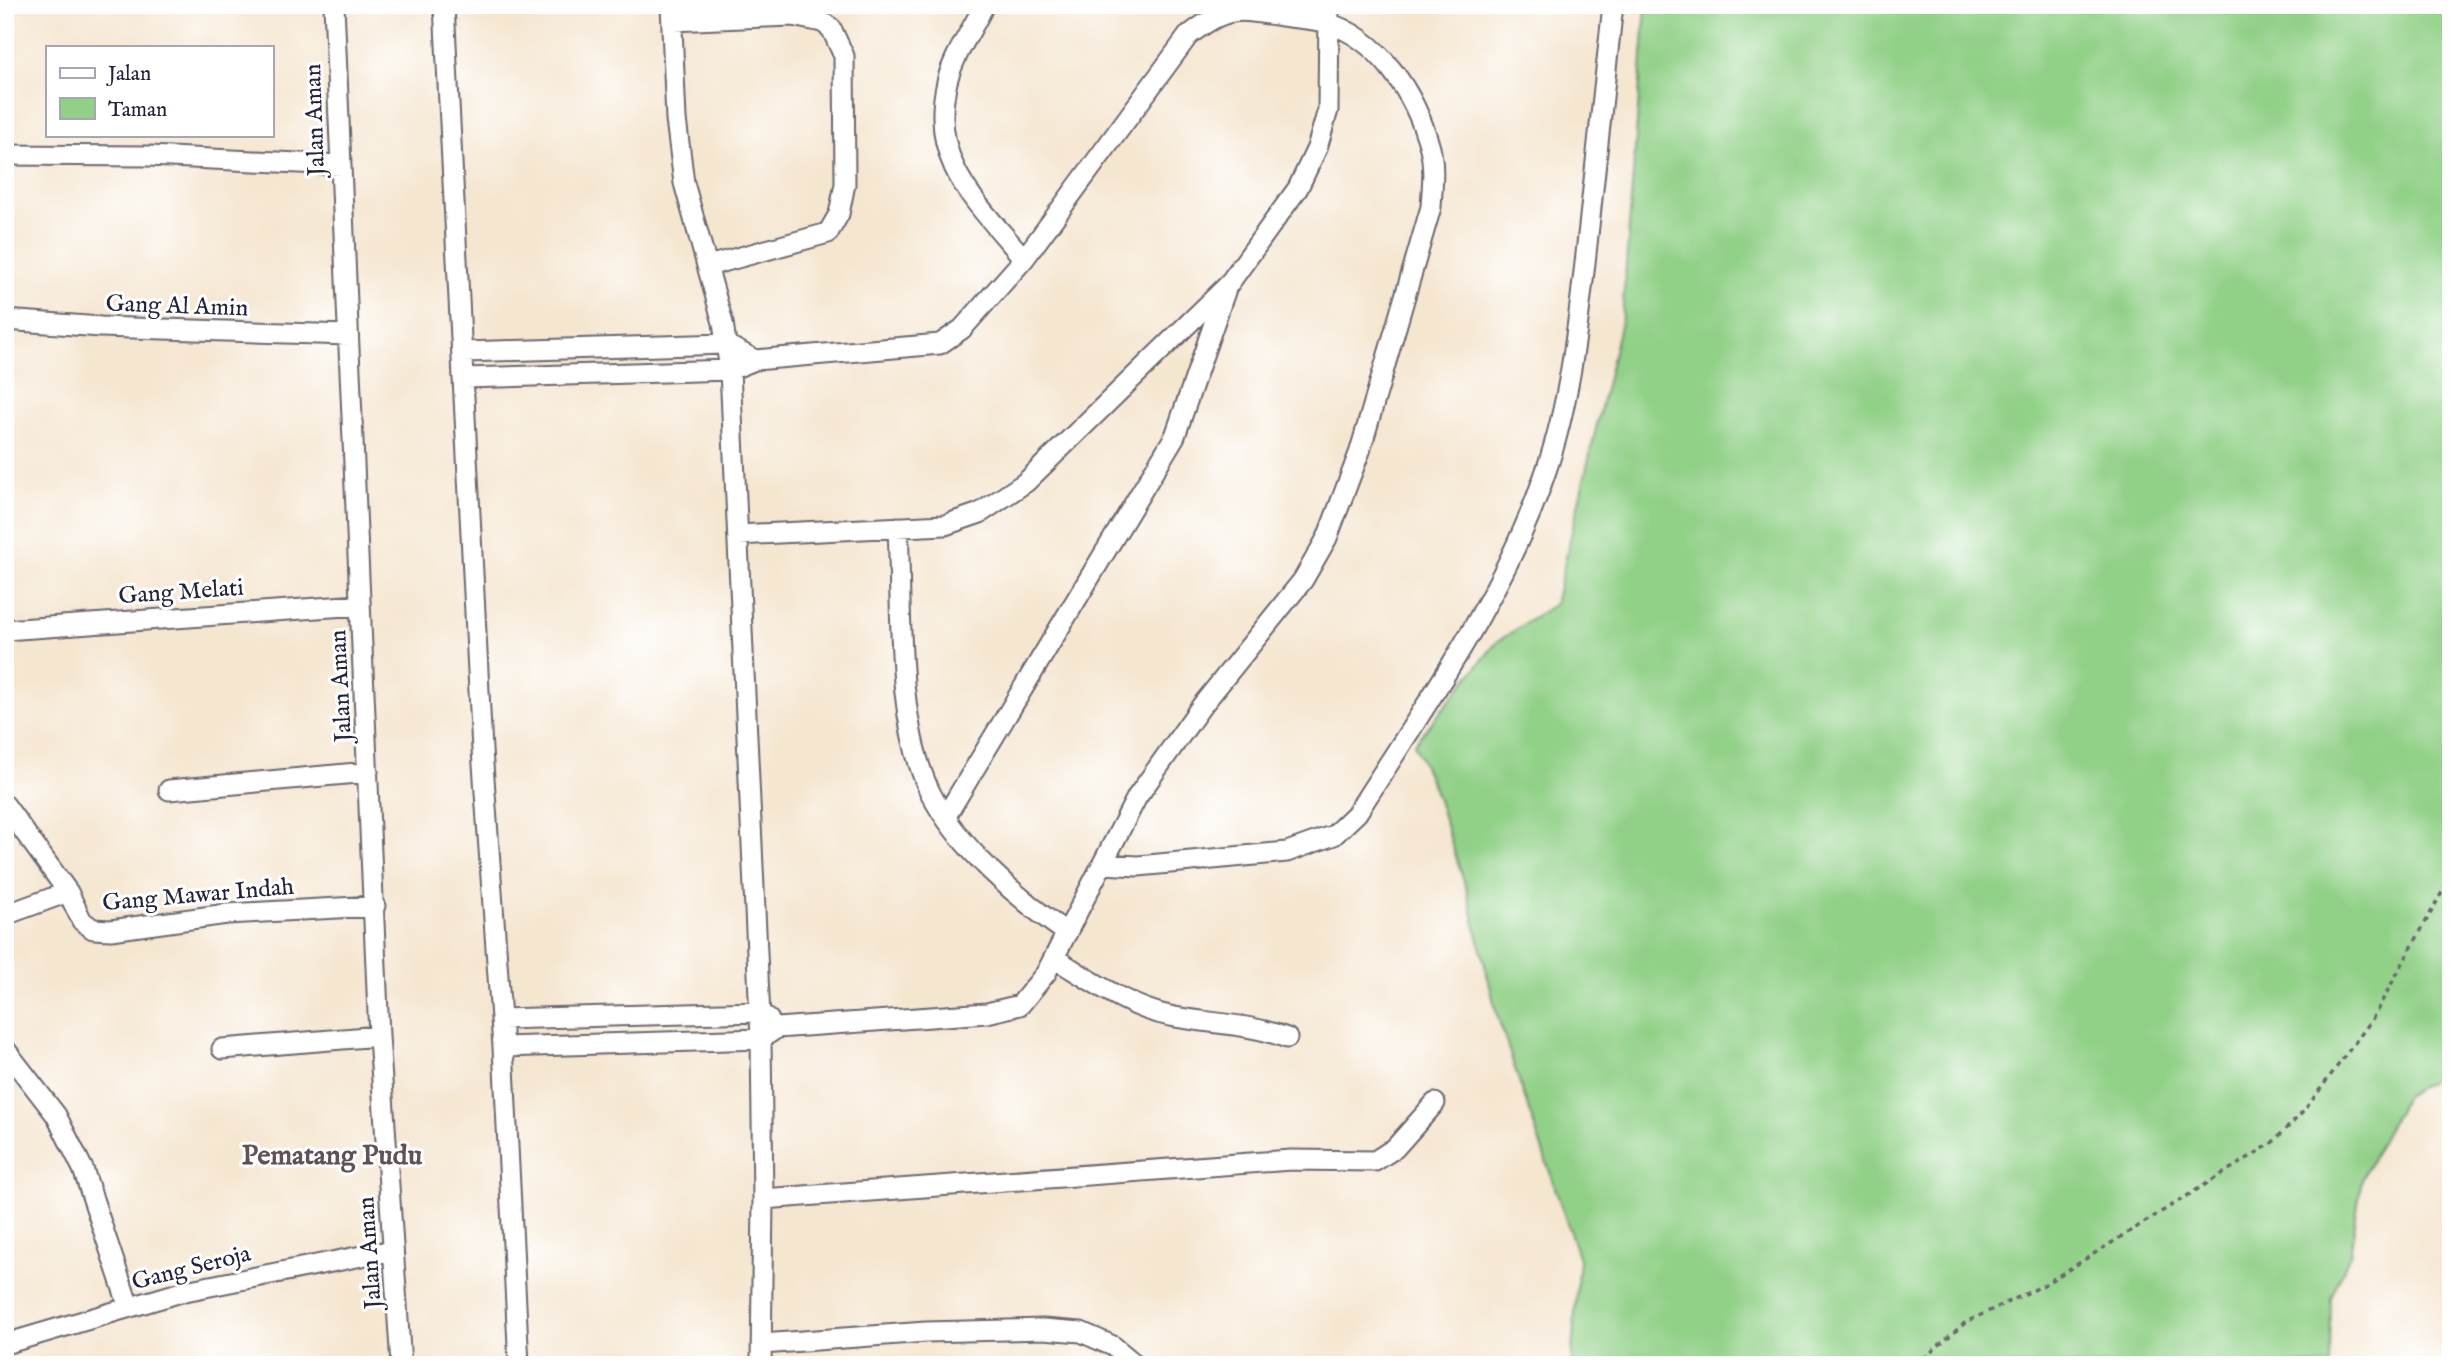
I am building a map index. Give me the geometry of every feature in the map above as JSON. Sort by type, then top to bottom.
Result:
[{"type":"street","name":"Jalan Aman","points":[[334,5],[379,1036],[401,1365]]},
{"type":"street","points":[[444,5],[464,352],[482,750],[503,1047],[519,1365]]},
{"type":"street","points":[[984,5],[947,80],[940,127],[956,177],[1024,259]]},
{"type":"street","points":[[1103,864],[1150,866],[1287,852],[1334,835],[1357,813],[1475,624],[1510,558],[1546,472],[1567,397],[1581,300],[1613,5]]},
{"type":"street","points":[[465,378],[730,370],[755,360],[940,344],[962,329],[1024,259],[1188,36],[1213,16],[1236,10],[1328,14],[1391,65],[1430,148],[1433,173],[1431,207],[1360,451],[1327,538],[1303,580],[1200,708],[1137,797],[1054,958],[1020,1005],[987,1013],[777,1028],[761,1039],[503,1047]]},
{"type":"street","points":[[708,266],[828,233],[839,214],[845,184],[844,56],[831,28],[822,22],[792,16],[672,13],[676,119],[684,183],[723,323],[730,370],[761,1039],[764,1199],[761,1365]]},
{"type":"street","points":[[738,535],[945,525],[980,513],[1026,482],[1228,285],[1298,188],[1317,148],[1328,110],[1328,14]]},
{"type":"street","points":[[5,155],[149,156],[341,165]]},
{"type":"street","points":[[946,816],[1175,436],[1228,285]]},
{"type":"street","name":"Gang Al Amin","points":[[5,320],[101,327],[348,335]]},
{"type":"street","points":[[464,352],[725,344],[755,360]]},
{"type":"street","points":[[898,527],[906,699],[916,754],[930,792],[982,861],[1032,908],[1067,933]]},
{"type":"street","name":"Gang Melati","points":[[5,629],[360,604]]},
{"type":"street","points":[[169,790],[368,772]]},
{"type":"street","name":"Gang Mawar Indah","points":[[5,805],[68,892],[82,920],[93,929],[111,930],[227,914],[375,906]]},
{"type":"street","points":[[5,915],[68,892]]},
{"type":"street","points":[[1054,958],[1121,997],[1167,1016],[1224,1023],[1287,1038]]},
{"type":"street","points":[[501,1019],[759,1012],[777,1028]]},
{"type":"street","points":[[222,1049],[379,1036]]},
{"type":"street","points":[[5,1049],[57,1115],[83,1169],[129,1307]]},
{"type":"street","points":[[764,1199],[1291,1160],[1375,1161],[1395,1148],[1435,1103]]},
{"type":"street","name":"Gang Seroja","points":[[5,1344],[185,1291],[392,1250]]},
{"type":"street","points":[[762,1344],[926,1332],[1043,1329],[1081,1332],[1113,1346],[1136,1365]]},
{"type":"path","points":[[1916,1365],[1966,1322],[2042,1286],[2272,1143],[2304,1111],[2371,1021],[2451,876]]},
{"type":"green space","points":[[1646,5],[2451,5],[2451,1068],[2405,1096],[2362,1178],[2350,1255],[2331,1297],[2330,1365],[1571,1365],[1579,1259],[1497,1015],[1467,891],[1435,791],[1414,744],[1497,642],[1555,604],[1622,317]]},
{"type":"district","name":"Pematang Pudu","points":[[332,1154]]}]
